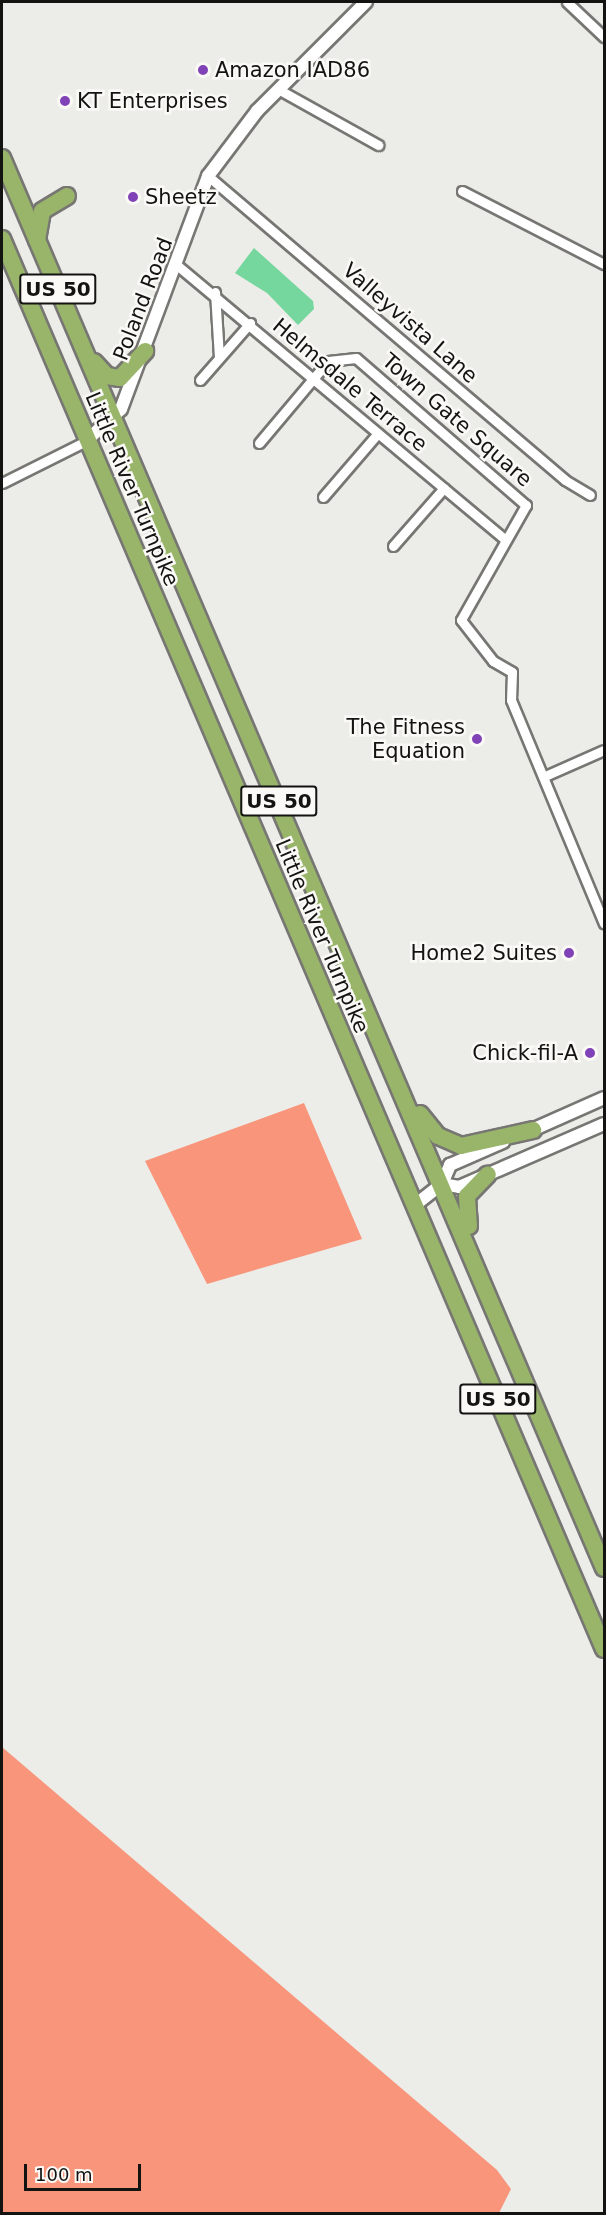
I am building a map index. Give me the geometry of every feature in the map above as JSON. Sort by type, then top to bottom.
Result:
[{"type":"highway","name":"Little River Turnpike","points":[[2,158],[479,1267],[604,1568]]},
{"type":"highway","points":[[37,240],[42,211],[67,196]]},
{"type":"highway","name":"Little River Turnpike","points":[[2,239],[86,441],[604,1649]]},
{"type":"highway","points":[[79,338],[112,378],[128,374],[145,351]]},
{"type":"highway","points":[[283,900],[293,948],[344,1073]]},
{"type":"highway","points":[[389,1059],[426,1123],[445,1140],[476,1146],[533,1130]]},
{"type":"highway","points":[[479,1267],[465,1203],[488,1174]]},
{"type":"highway","points":[[582,1512],[604,1540]]},
{"type":"street","name":"Poland Road","points":[[115,420],[178,266],[208,176],[278,89],[366,2]]},
{"type":"street","points":[[567,2],[604,37]]},
{"type":"street","points":[[278,89],[378,145]]},
{"type":"street","name":"Valleyvista Lane","points":[[208,176],[565,480],[590,495]]},
{"type":"street","points":[[462,191],[604,264]]},
{"type":"street","name":"Helmsdale Terrace","points":[[178,266],[215,292],[313,378],[506,540]]},
{"type":"street","points":[[215,292],[219,357]]},
{"type":"street","points":[[200,380],[250,322]]},
{"type":"street","name":"Town Gate Square","points":[[313,378],[338,356],[362,361],[526,505],[461,620],[487,655],[512,672],[511,700],[545,776]]},
{"type":"street","points":[[259,443],[313,378]]},
{"type":"street","points":[[2,483],[86,441],[115,420]]},
{"type":"street","points":[[323,497],[378,433]]},
{"type":"street","points":[[393,546],[444,488]]},
{"type":"street","points":[[604,750],[545,776],[604,923]]},
{"type":"street","points":[[415,1205],[442,1184],[450,1165],[604,1098]]},
{"type":"street","points":[[442,1184],[459,1187],[604,1124]]},
{"type":"shaded area","points":[[254,248],[313,301],[314,309],[298,325],[267,293],[235,273]]},
{"type":"shaded area","points":[[304,1103],[362,1239],[207,1284],[145,1161]]},
{"type":"shaded area","points":[[2,1747],[497,2170],[511,2189],[499,2213],[2,2213]]},
{"type":"place","name":"Amazon IAD86","points":[[203,70]]},
{"type":"place","name":"KT Enterprises","points":[[65,101]]},
{"type":"place","name":"Sheetz","points":[[133,197]]},
{"type":"place","name":"The Fitness Equation","points":[[477,739]]},
{"type":"place","name":"Home2 Suites","points":[[569,953]]},
{"type":"place","name":"Chick-fil-A","points":[[590,1053]]}]
